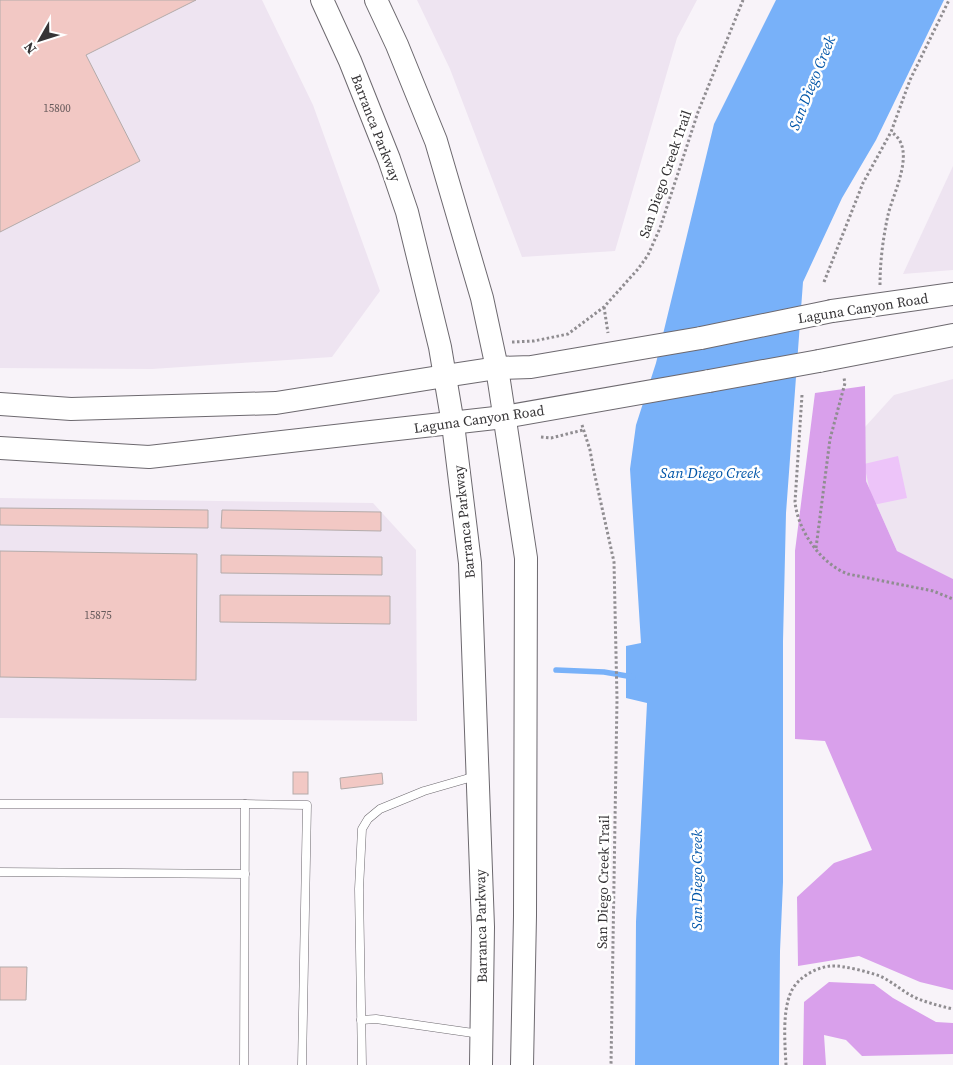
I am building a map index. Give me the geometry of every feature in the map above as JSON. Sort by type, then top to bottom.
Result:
[{"type":"main road","name":"Barranca Parkway","points":[[322,0],[350,61],[390,160],[407,212],[445,376],[453,424],[470,563],[483,927],[481,1065]]},
{"type":"main road","points":[[376,0],[397,45],[436,141],[482,298],[497,368],[526,558],[525,907],[522,1065]]},
{"type":"main road","name":"Laguna Canyon Road","points":[[0,404],[71,409],[276,403],[497,368],[531,367],[701,338],[832,311],[953,294]]},
{"type":"main road","name":"Laguna Canyon Road","points":[[0,448],[149,458],[453,424],[579,405],[634,393],[830,359],[953,335]]},
{"type":"lane","points":[[362,1065],[359,888],[362,829],[368,819],[380,809],[424,790],[478,775]]},
{"type":"lane","points":[[0,804],[307,805],[302,1065]]},
{"type":"lane","points":[[244,1065],[245,804]]},
{"type":"lane","points":[[0,872],[245,874]]},
{"type":"lane","points":[[361,1020],[376,1019],[481,1034]]},
{"type":"path","name":"San Diego Creek Trail","points":[[515,342],[534,341],[568,334],[604,307],[638,269],[654,242],[698,112],[743,0]]},
{"type":"path","points":[[824,282],[864,182],[891,132],[910,80],[949,0]]},
{"type":"path","points":[[880,303],[880,268],[888,215],[903,168],[902,145],[898,136],[891,132]]},
{"type":"path","points":[[604,307],[612,353]]},
{"type":"path","points":[[816,549],[830,439],[845,383],[830,359]]},
{"type":"path","points":[[802,395],[795,502],[796,514],[802,528],[816,549],[828,564],[848,574],[932,591],[953,599]]},
{"type":"path","name":"San Diego Creek Trail","points":[[541,437],[551,438],[583,430],[590,450],[614,562],[617,699],[611,1065]]},
{"type":"path","points":[[786,1065],[785,1030],[790,992],[797,983],[813,971],[832,966],[860,970],[879,976],[915,997],[934,1005],[953,1009]]},
{"type":"shaded area","points":[[0,0],[262,0],[313,105],[380,291],[332,357],[152,369],[0,368]]},
{"type":"shaded area","points":[[417,0],[697,0],[677,38],[615,251],[522,257],[450,69]]},
{"type":"shaded area","points":[[953,166],[953,270],[903,274]]},
{"type":"shaded area","points":[[953,379],[953,579],[897,551],[866,481],[865,427],[894,395]]},
{"type":"shaded area","points":[[865,386],[866,481],[897,551],[953,579],[953,990],[920,982],[859,956],[798,966],[797,897],[834,863],[872,850],[825,741],[795,739],[795,551],[815,393]]},
{"type":"shaded area","points":[[898,456],[907,498],[873,505],[864,464]]},
{"type":"shaded area","points":[[0,498],[373,503],[416,550],[417,721],[0,718]]},
{"type":"shaded area","points":[[829,982],[874,984],[893,998],[936,1022],[953,1023],[953,1054],[862,1056],[846,1040],[824,1035],[826,1065],[803,1065],[804,1002]]},
{"type":"water","name":"San Diego Creek","points":[[776,0],[944,0],[876,140],[842,198],[803,282],[786,513],[783,641],[783,882],[779,1065],[635,1065],[636,922],[647,703],[626,698],[626,646],[641,643],[630,469],[636,425],[656,363],[714,124]]},
{"type":"building","points":[[0,0],[196,0],[86,55],[140,161],[0,232]]},
{"type":"building","points":[[0,508],[208,510],[208,528],[0,525]]},
{"type":"building","points":[[222,510],[381,512],[381,531],[221,528]]},
{"type":"building","points":[[0,551],[197,554],[196,680],[0,677]]},
{"type":"building","points":[[221,555],[382,557],[382,575],[221,573]]},
{"type":"building","points":[[220,595],[390,596],[390,624],[220,622]]},
{"type":"building","points":[[293,772],[308,772],[308,794],[293,794]]},
{"type":"building","points":[[382,773],[383,784],[341,789],[340,778]]},
{"type":"building","points":[[0,967],[27,967],[26,1000],[0,1000]]},
{"type":"waterway","points":[[556,670],[604,672],[633,677]]}]
